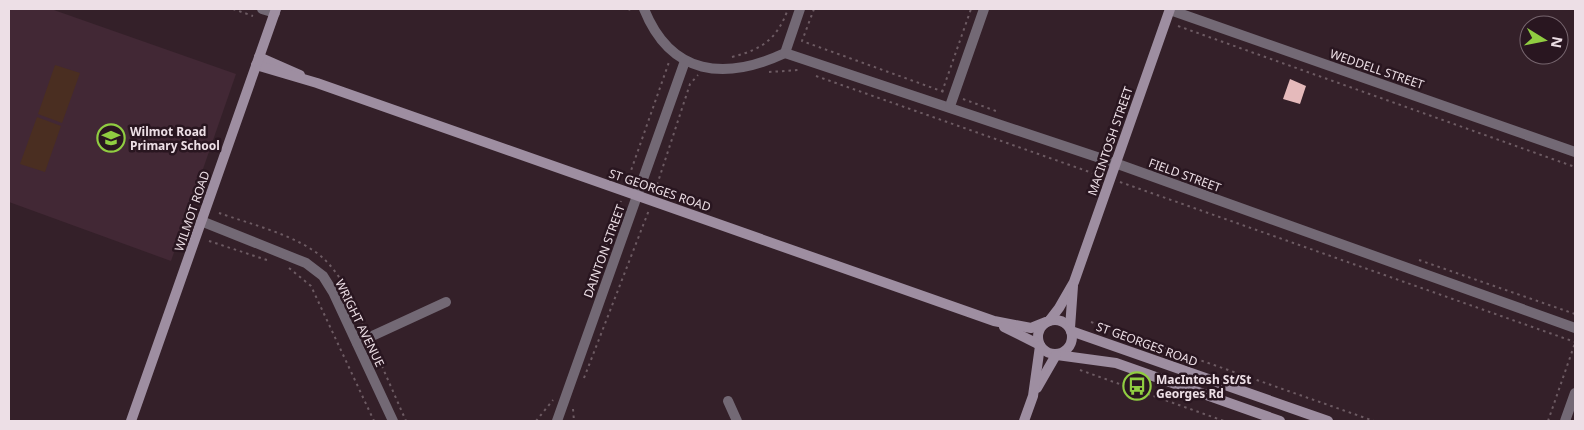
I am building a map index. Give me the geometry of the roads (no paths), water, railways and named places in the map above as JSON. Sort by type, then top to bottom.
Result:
[{"type":"street","points":[[642,11],[661,39],[684,64],[702,68],[743,68],[785,52],[800,9]]},
{"type":"street","points":[[950,106],[984,9]]},
{"type":"street","name":"WEDDELL STREET","points":[[1170,9],[1575,152]]},
{"type":"street","name":"MACINTOSH STREET","points":[[1048,322],[1059,308],[1074,282],[1170,9]]},
{"type":"street","points":[[259,13],[275,11]]},
{"type":"street","name":"WILMOT ROAD","points":[[130,421],[275,11]]},
{"type":"street","name":"FIELD STREET","points":[[785,52],[950,106],[1575,328]]},
{"type":"street","name":"ST GEORGES ROAD","points":[[258,61],[994,322],[1040,346]]},
{"type":"street","name":"DAINTON STREET","points":[[557,421],[684,64]]},
{"type":"street","name":"WRIGHT AVENUE","points":[[201,221],[306,263],[323,276],[393,421]]},
{"type":"street","name":"MACINTOSH STREET","points":[[1071,330],[1074,282]]},
{"type":"street","points":[[357,344],[446,302]]},
{"type":"street","name":"ST GEORGES ROAD","points":[[994,322],[1031,328],[1048,322]]},
{"type":"street","points":[[1024,421],[1033,396],[1057,355],[1070,346],[1071,330],[1063,322],[1048,322],[1038,335],[1040,346],[1033,396]]},
{"type":"street","name":"ST GEORGES ROAD","points":[[1071,330],[1328,421]]},
{"type":"street","points":[[1040,346],[1047,353],[1116,363],[1280,421]]},
{"type":"street","points":[[1199,392],[1204,378]]},
{"type":"street","points":[[1565,421],[1575,393]]},
{"type":"street","points":[[728,401],[737,421]]},
{"type":"place","name":"Wilmot Road Primary School","points":[[111,138]]},
{"type":"place","name":"MacIntosh St/St Georges Rd","points":[[1137,386]]}]
